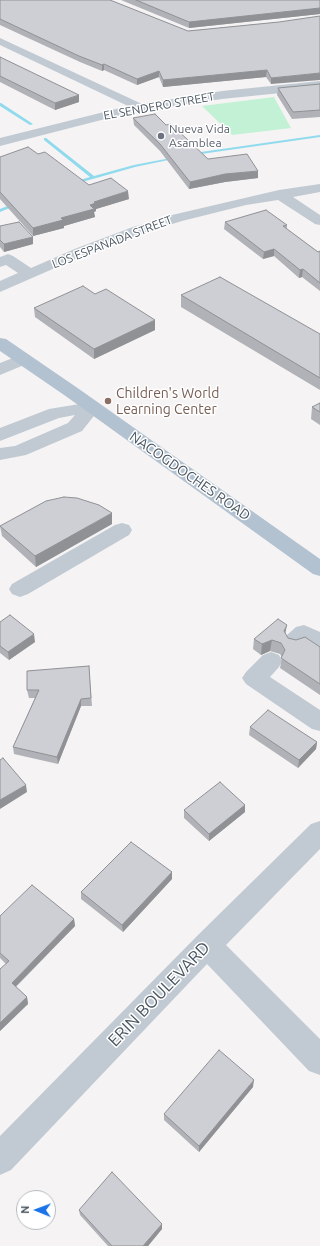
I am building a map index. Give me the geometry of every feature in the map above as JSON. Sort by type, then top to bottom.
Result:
[{"type":"main road","name":"NACOGDOCHES ROAD","points":[[0,343],[73,392],[320,569]]},
{"type":"street","points":[[0,41],[141,108]]},
{"type":"street","name":"EL SENDERO STREET","points":[[0,142],[53,127],[141,108],[199,98],[320,85]]},
{"type":"street","name":"LOS ESPANADA STREET","points":[[0,287],[138,230],[210,209],[279,194],[320,188]]},
{"type":"street","points":[[279,194],[320,221]]},
{"type":"street","points":[[0,262],[8,259],[29,274]]},
{"type":"street","points":[[0,370],[23,359]]},
{"type":"street","points":[[0,435],[55,413],[92,407]]},
{"type":"street","points":[[0,454],[19,451],[75,427],[92,407]]},
{"type":"street","points":[[20,589],[122,530]]},
{"type":"street","points":[[271,662],[254,678],[320,722]]},
{"type":"street","name":"ERIN BOULEVARD","points":[[0,1159],[207,945],[320,832]]},
{"type":"street","points":[[207,945],[320,1060]]},
{"type":"green space","points":[[274,97],[291,128],[232,135],[202,106]]},
{"type":"building","points":[[0,0],[110,0],[188,31],[279,22],[320,16],[320,73],[271,78],[267,70],[163,80],[159,71],[137,79],[104,64],[102,65],[79,56],[0,19]]},
{"type":"building","points":[[136,0],[320,0],[320,8],[189,22]]},
{"type":"building","points":[[0,57],[79,95],[55,103],[0,76]]},
{"type":"building","points":[[320,84],[320,110],[293,112],[278,88]]},
{"type":"building","points":[[155,114],[166,125],[171,124],[208,159],[247,154],[258,171],[225,174],[190,182],[160,144],[133,118]]},
{"type":"building","points":[[28,147],[38,154],[45,152],[89,185],[111,178],[128,191],[94,202],[96,203],[90,205],[94,209],[61,218],[63,220],[33,228],[0,192],[0,157]]},
{"type":"building","points":[[266,210],[287,225],[283,226],[318,252],[320,251],[320,283],[303,269],[300,270],[274,249],[264,252],[225,222]]},
{"type":"building","points":[[19,222],[33,237],[4,244],[0,240],[0,226]]},
{"type":"building","points":[[220,277],[320,334],[320,378],[181,295]]},
{"type":"building","points":[[83,286],[95,294],[106,289],[155,320],[94,349],[34,308]]},
{"type":"building","points":[[320,403],[320,412],[312,407]]},
{"type":"building","points":[[64,497],[77,498],[99,505],[112,513],[35,556],[0,526],[46,501]]},
{"type":"building","points":[[10,615],[34,634],[8,652],[0,646],[0,622]]},
{"type":"building","points":[[278,619],[287,625],[284,631],[288,638],[296,640],[305,637],[320,647],[320,684],[281,658],[285,650],[281,643],[272,640],[262,644],[254,639]]},
{"type":"building","points":[[89,666],[91,698],[81,699],[57,757],[13,747],[39,690],[27,690],[27,671]]},
{"type":"building","points":[[268,710],[317,742],[299,760],[250,727]]},
{"type":"building","points":[[3,758],[26,785],[0,800],[0,760]]},
{"type":"building","points":[[220,782],[245,805],[209,834],[184,810]]},
{"type":"building","points":[[131,842],[172,872],[122,925],[81,892]]},
{"type":"building","points":[[32,885],[74,919],[12,983],[27,997],[0,1023],[0,969],[9,961],[0,953],[0,916]]},
{"type":"building","points":[[219,1050],[254,1080],[199,1146],[164,1114]]},
{"type":"building","points":[[112,1172],[162,1224],[143,1246],[112,1246],[79,1210]]},
{"type":"waterway","points":[[0,104],[31,124]]},
{"type":"waterway","points":[[194,154],[320,136]]},
{"type":"waterway","points":[[45,139],[93,178]]},
{"type":"waterway","points":[[93,178],[134,166],[176,158]]},
{"type":"waterway","points":[[75,183],[93,178]]},
{"type":"waterway","points":[[0,211],[17,204]]},
{"type":"place","name":"Nueva Vida Asamblea","points":[[161,136]]},
{"type":"place","name":"Children's World Learning Center","points":[[108,401]]}]
